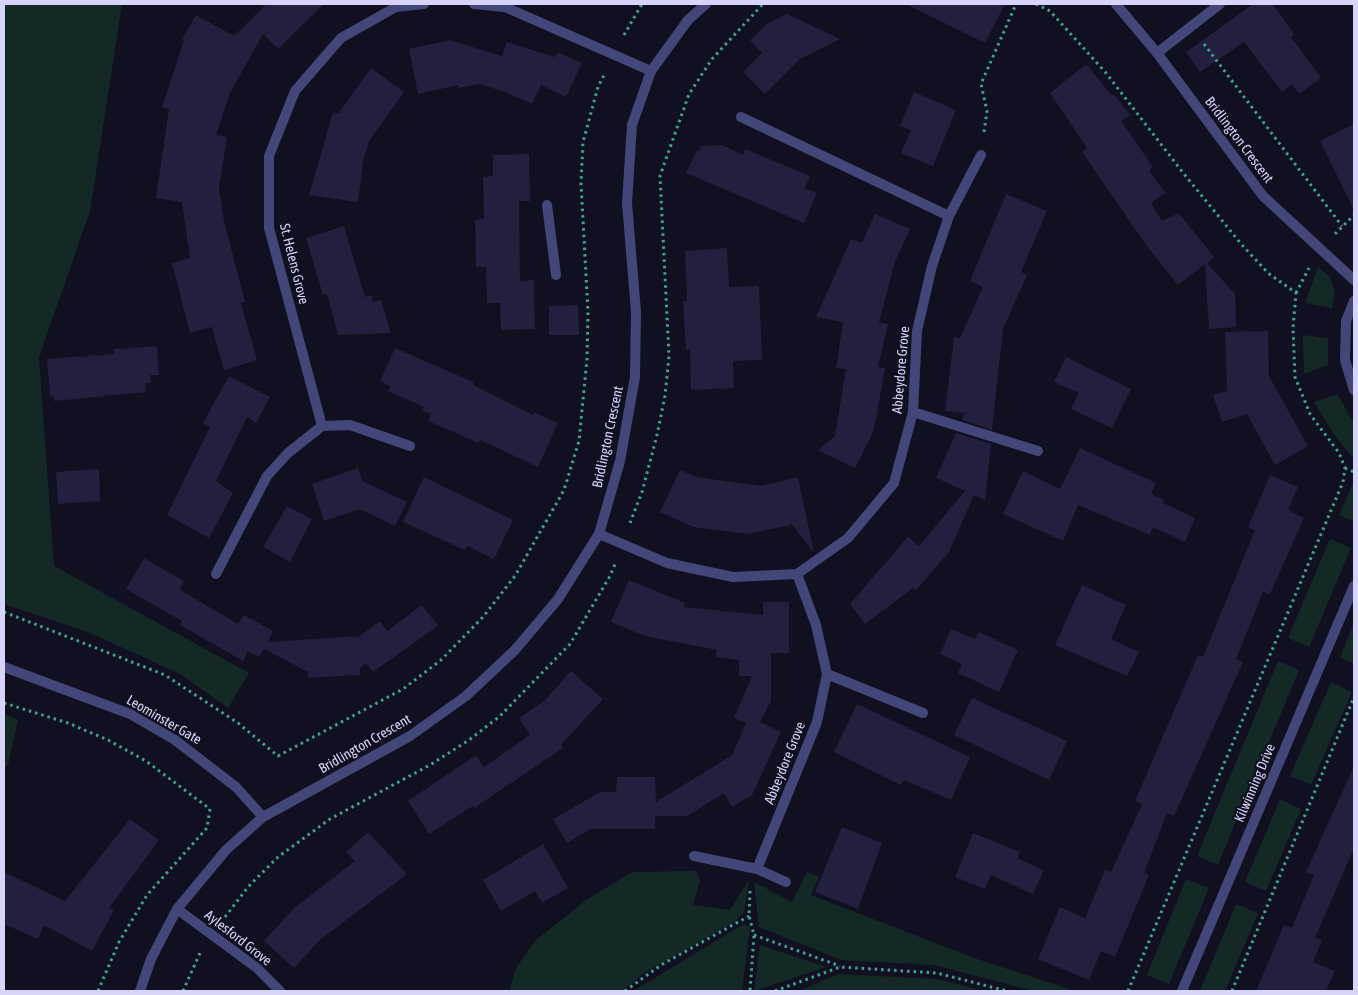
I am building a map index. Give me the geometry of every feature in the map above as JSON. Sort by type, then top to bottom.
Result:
[{"type":"street","name":"St. Helens Grove","points":[[322,426],[269,228],[269,156],[295,91],[341,38],[396,5],[424,4]]},
{"type":"street","points":[[474,4],[505,7],[651,71]]},
{"type":"street","name":"Bridlington Crescent","points":[[140,991],[151,959],[177,909],[226,850],[263,817],[410,736],[466,696],[515,650],[552,606],[599,534],[620,462],[635,377],[636,312],[627,202],[632,125],[651,71],[688,20],[706,4]]},
{"type":"street","name":"Bridlington Crescent","points":[[1116,4],[1157,53],[1263,196],[1354,280]]},
{"type":"street","points":[[1157,53],[1220,4]]},
{"type":"street","points":[[741,117],[949,216]]},
{"type":"street","name":"Abbeydore Grove","points":[[757,869],[817,722],[828,674],[816,625],[797,574],[848,538],[894,482],[913,412],[917,332],[932,266],[949,216],[981,155]]},
{"type":"street","points":[[547,205],[556,275]]},
{"type":"street","points":[[1354,301],[1346,321],[1344,360],[1354,390]]},
{"type":"street","points":[[913,412],[1038,451]]},
{"type":"street","points":[[216,574],[267,476],[288,453],[322,426],[350,426],[410,446]]},
{"type":"street","points":[[599,534],[667,563],[733,577],[797,574]]},
{"type":"street","name":"Kilwinning Drive","points":[[1182,991],[1354,586]]},
{"type":"street","name":"Leominster Gate","points":[[4,667],[130,714],[168,735],[236,787],[263,817]]},
{"type":"street","points":[[828,674],[923,713]]},
{"type":"street","points":[[694,856],[757,869],[786,882]]},
{"type":"street","name":"Aylesford Grove","points":[[177,909],[257,968],[280,991]]},
{"type":"path","points":[[622,37],[642,4]]},
{"type":"path","points":[[183,991],[197,958],[211,934],[248,887],[278,857],[330,819],[430,765],[469,740],[500,716],[570,644],[610,576],[642,492],[657,435],[666,388],[669,356],[660,176],[689,94],[712,59],[763,4]]},
{"type":"path","points":[[981,155],[987,111],[981,84],[1016,4]]},
{"type":"path","points":[[1036,4],[1050,11],[1106,73],[1242,245],[1268,273],[1296,293]]},
{"type":"path","points":[[1200,40],[1342,226]]},
{"type":"path","points":[[4,612],[165,675],[238,723],[278,756],[403,689],[441,660],[483,617],[515,576],[564,490],[579,441],[587,359],[588,312],[581,183],[583,142],[598,87],[606,70]]},
{"type":"path","points":[[1331,238],[1354,215]]},
{"type":"path","points":[[1128,991],[1343,482],[1345,468],[1339,452],[1310,414],[1295,376],[1293,328],[1296,293],[1312,263]]},
{"type":"path","points":[[1345,468],[1354,472]]},
{"type":"path","points":[[1232,991],[1354,697]]},
{"type":"path","points":[[4,703],[68,723],[108,740],[146,760],[210,809],[207,828],[185,851],[143,903],[119,942],[98,991]]},
{"type":"path","points":[[750,991],[754,935],[749,916],[750,894],[757,869]]},
{"type":"path","points":[[625,991],[661,965],[749,916]]},
{"type":"path","points":[[754,935],[840,967],[937,973],[1007,991]]},
{"type":"path","points":[[775,991],[840,967]]},
{"type":"green space","points":[[4,4],[122,4],[90,211],[39,357],[54,566],[249,673],[228,708],[180,674],[88,632],[4,604]]},
{"type":"green space","points":[[1318,267],[1330,277],[1335,292],[1332,308],[1305,303]]},
{"type":"green space","points":[[1303,335],[1328,338],[1328,365],[1304,374]]},
{"type":"green space","points":[[1337,394],[1354,423],[1354,459],[1335,436],[1314,402]]},
{"type":"green space","points":[[1354,481],[1354,522],[1339,515]]},
{"type":"green space","points":[[1330,539],[1351,548],[1309,647],[1288,638]]},
{"type":"green space","points":[[1354,622],[1354,663],[1340,658]]},
{"type":"green space","points":[[1278,661],[1299,670],[1218,865],[1197,856]]},
{"type":"green space","points":[[1331,682],[1352,692],[1311,785],[1290,776]]},
{"type":"green space","points":[[4,714],[18,720],[8,765],[4,768]]},
{"type":"green space","points":[[1280,799],[1301,809],[1266,891],[1245,882]]},
{"type":"green space","points":[[696,871],[700,880],[693,905],[730,910],[749,880],[744,912],[736,921],[644,973],[622,991],[509,991],[516,968],[536,940],[585,901],[632,872]]},
{"type":"green space","points":[[807,872],[819,877],[811,895],[974,958],[1075,991],[1034,991],[934,965],[841,960],[759,927],[754,882],[792,902]]},
{"type":"green space","points":[[1186,879],[1209,888],[1169,984],[1147,975]]},
{"type":"green space","points":[[1236,904],[1258,913],[1225,991],[1200,991]]},
{"type":"green space","points":[[744,924],[750,927],[742,991],[633,991]]},
{"type":"green space","points":[[760,945],[826,967],[754,991]]},
{"type":"green space","points":[[838,974],[937,979],[984,991],[799,991]]},
{"type":"building","points":[[266,4],[324,4],[278,49],[263,34],[230,93],[216,135],[227,137],[219,188],[224,221],[245,302],[241,303],[257,360],[224,370],[212,327],[190,333],[172,263],[190,258],[182,202],[156,198],[169,109],[162,107],[184,40],[182,39],[196,15],[234,36]]},
{"type":"building","points":[[906,4],[1005,4],[985,43]]},
{"type":"building","points":[[1253,4],[1273,4],[1294,34],[1291,37],[1321,78],[1299,94],[1292,84],[1282,92],[1244,42],[1200,72],[1186,52]]},
{"type":"building","points":[[787,14],[840,39],[800,59],[765,94],[743,72],[762,53],[750,40],[765,25]]},
{"type":"building","points":[[450,40],[502,56],[507,42],[555,57],[558,52],[582,63],[566,97],[541,85],[532,104],[505,92],[479,84],[458,88],[458,85],[418,94],[409,49]]},
{"type":"building","points":[[1086,64],[1112,96],[1114,94],[1130,115],[1121,121],[1153,167],[1149,170],[1165,193],[1151,203],[1162,221],[1179,213],[1214,257],[1207,263],[1235,294],[1236,327],[1209,329],[1205,264],[1178,285],[1149,249],[1082,152],[1087,148],[1050,93]]},
{"type":"building","points":[[371,68],[404,92],[369,141],[363,162],[358,202],[309,195],[333,112],[338,114]]},
{"type":"building","points":[[914,92],[956,110],[933,166],[901,153],[911,130],[900,126]]},
{"type":"building","points":[[1354,124],[1354,210],[1320,141]]},
{"type":"building","points":[[722,145],[743,155],[745,149],[810,176],[805,188],[817,193],[804,223],[686,173],[697,150],[699,151],[701,146]]},
{"type":"building","points":[[529,154],[530,201],[519,201],[520,281],[534,280],[535,329],[501,330],[500,303],[487,303],[486,267],[476,267],[475,220],[484,219],[483,177],[493,176],[493,155]]},
{"type":"building","points":[[1006,194],[1047,211],[1021,272],[1027,275],[1003,329],[992,430],[962,420],[965,413],[945,411],[954,337],[960,338],[983,287],[970,281]]},
{"type":"building","points":[[875,214],[910,229],[895,262],[879,322],[888,324],[878,367],[885,368],[874,430],[855,468],[818,450],[835,436],[846,369],[836,368],[843,322],[816,317],[851,239],[862,243]]},
{"type":"building","points":[[344,226],[365,297],[371,295],[373,302],[381,300],[391,333],[338,335],[327,294],[323,295],[306,238]]},
{"type":"building","points":[[727,248],[729,287],[759,286],[762,360],[733,361],[734,388],[691,390],[690,349],[686,350],[683,301],[687,301],[685,251]]},
{"type":"building","points":[[578,305],[579,335],[549,335],[549,306]]},
{"type":"building","points":[[1268,331],[1269,376],[1308,446],[1275,465],[1247,414],[1222,422],[1213,395],[1227,391],[1225,332]]},
{"type":"building","points":[[157,346],[159,375],[150,375],[151,383],[145,383],[146,392],[54,401],[53,396],[50,397],[47,359],[114,354],[114,349]]},
{"type":"building","points":[[395,348],[473,382],[473,385],[533,415],[534,412],[558,423],[538,467],[480,440],[479,443],[428,421],[431,414],[422,411],[424,407],[388,391],[390,386],[380,381]]},
{"type":"building","points":[[1066,357],[1131,389],[1112,428],[1071,409],[1079,393],[1054,382]]},
{"type":"building","points":[[229,376],[270,397],[256,423],[247,417],[216,481],[233,493],[209,538],[167,515],[210,427],[203,423]]},
{"type":"building","points":[[956,433],[991,444],[985,500],[974,495],[949,552],[916,590],[913,588],[865,624],[850,604],[908,537],[919,546],[965,491],[936,478]]},
{"type":"building","points":[[1080,448],[1156,483],[1151,494],[1164,500],[1163,503],[1195,518],[1185,542],[1153,527],[1150,535],[1078,505],[1063,541],[1003,514],[1023,471],[1060,489]]},
{"type":"building","points":[[358,468],[362,481],[407,502],[395,526],[360,509],[324,521],[312,484]]},
{"type":"building","points":[[99,469],[100,501],[58,504],[56,472]]},
{"type":"building","points":[[680,470],[696,477],[761,486],[798,477],[814,553],[790,522],[790,525],[747,534],[693,527],[660,512]]},
{"type":"building","points":[[1270,475],[1298,487],[1288,510],[1304,518],[1270,594],[1263,592],[1236,659],[1243,662],[1174,816],[1167,813],[1144,873],[1149,875],[1115,957],[1101,951],[1089,980],[1038,959],[1060,907],[1085,918],[1105,870],[1111,872],[1142,804],[1135,801],[1198,655],[1203,657],[1255,530],[1248,527]]},
{"type":"building","points":[[424,477],[513,520],[494,559],[467,546],[465,550],[403,522]]},
{"type":"building","points":[[287,506],[312,519],[290,562],[263,547]]},
{"type":"building","points":[[144,558],[184,581],[180,590],[238,624],[244,615],[273,631],[268,642],[360,636],[380,621],[387,631],[422,605],[438,626],[373,672],[366,663],[360,668],[360,675],[308,678],[308,672],[264,649],[259,657],[248,651],[243,661],[180,625],[182,621],[126,589]]},
{"type":"building","points":[[629,580],[685,603],[684,607],[763,615],[763,602],[789,602],[789,653],[771,653],[771,701],[760,722],[781,732],[752,795],[732,807],[724,793],[687,816],[655,816],[655,829],[591,829],[567,843],[553,819],[600,792],[616,792],[617,777],[655,777],[656,802],[732,755],[746,723],[734,718],[752,676],[739,676],[739,660],[716,657],[717,650],[645,636],[611,622]]},
{"type":"building","points":[[1082,585],[1126,605],[1111,639],[1139,652],[1127,676],[1055,645]]},
{"type":"building","points":[[951,629],[975,639],[979,632],[1018,650],[999,692],[958,673],[962,664],[940,654]]},
{"type":"building","points":[[571,671],[603,699],[561,745],[563,748],[474,808],[473,806],[429,834],[408,801],[476,755],[484,767],[530,735],[519,718],[544,701]]},
{"type":"building","points":[[972,698],[1067,741],[1049,780],[954,735]]},
{"type":"building","points":[[857,704],[970,757],[951,800],[904,780],[901,785],[834,752]]},
{"type":"building","points":[[1354,766],[1354,848],[1315,938],[1322,940],[1313,962],[1335,971],[1326,991],[1256,991],[1284,925],[1292,928],[1314,875],[1306,872]]},
{"type":"building","points":[[130,819],[159,840],[109,908],[114,910],[92,951],[44,925],[38,939],[4,924],[4,872],[65,901]]},
{"type":"building","points":[[842,827],[882,843],[858,909],[815,892]]},
{"type":"building","points":[[368,832],[407,874],[320,940],[294,968],[264,941],[294,908],[355,861],[346,852]]},
{"type":"building","points":[[973,833],[1020,852],[1018,858],[1044,870],[1033,894],[991,875],[985,889],[955,877]]},
{"type":"building","points":[[543,844],[568,888],[542,903],[535,891],[501,911],[483,880]]}]
